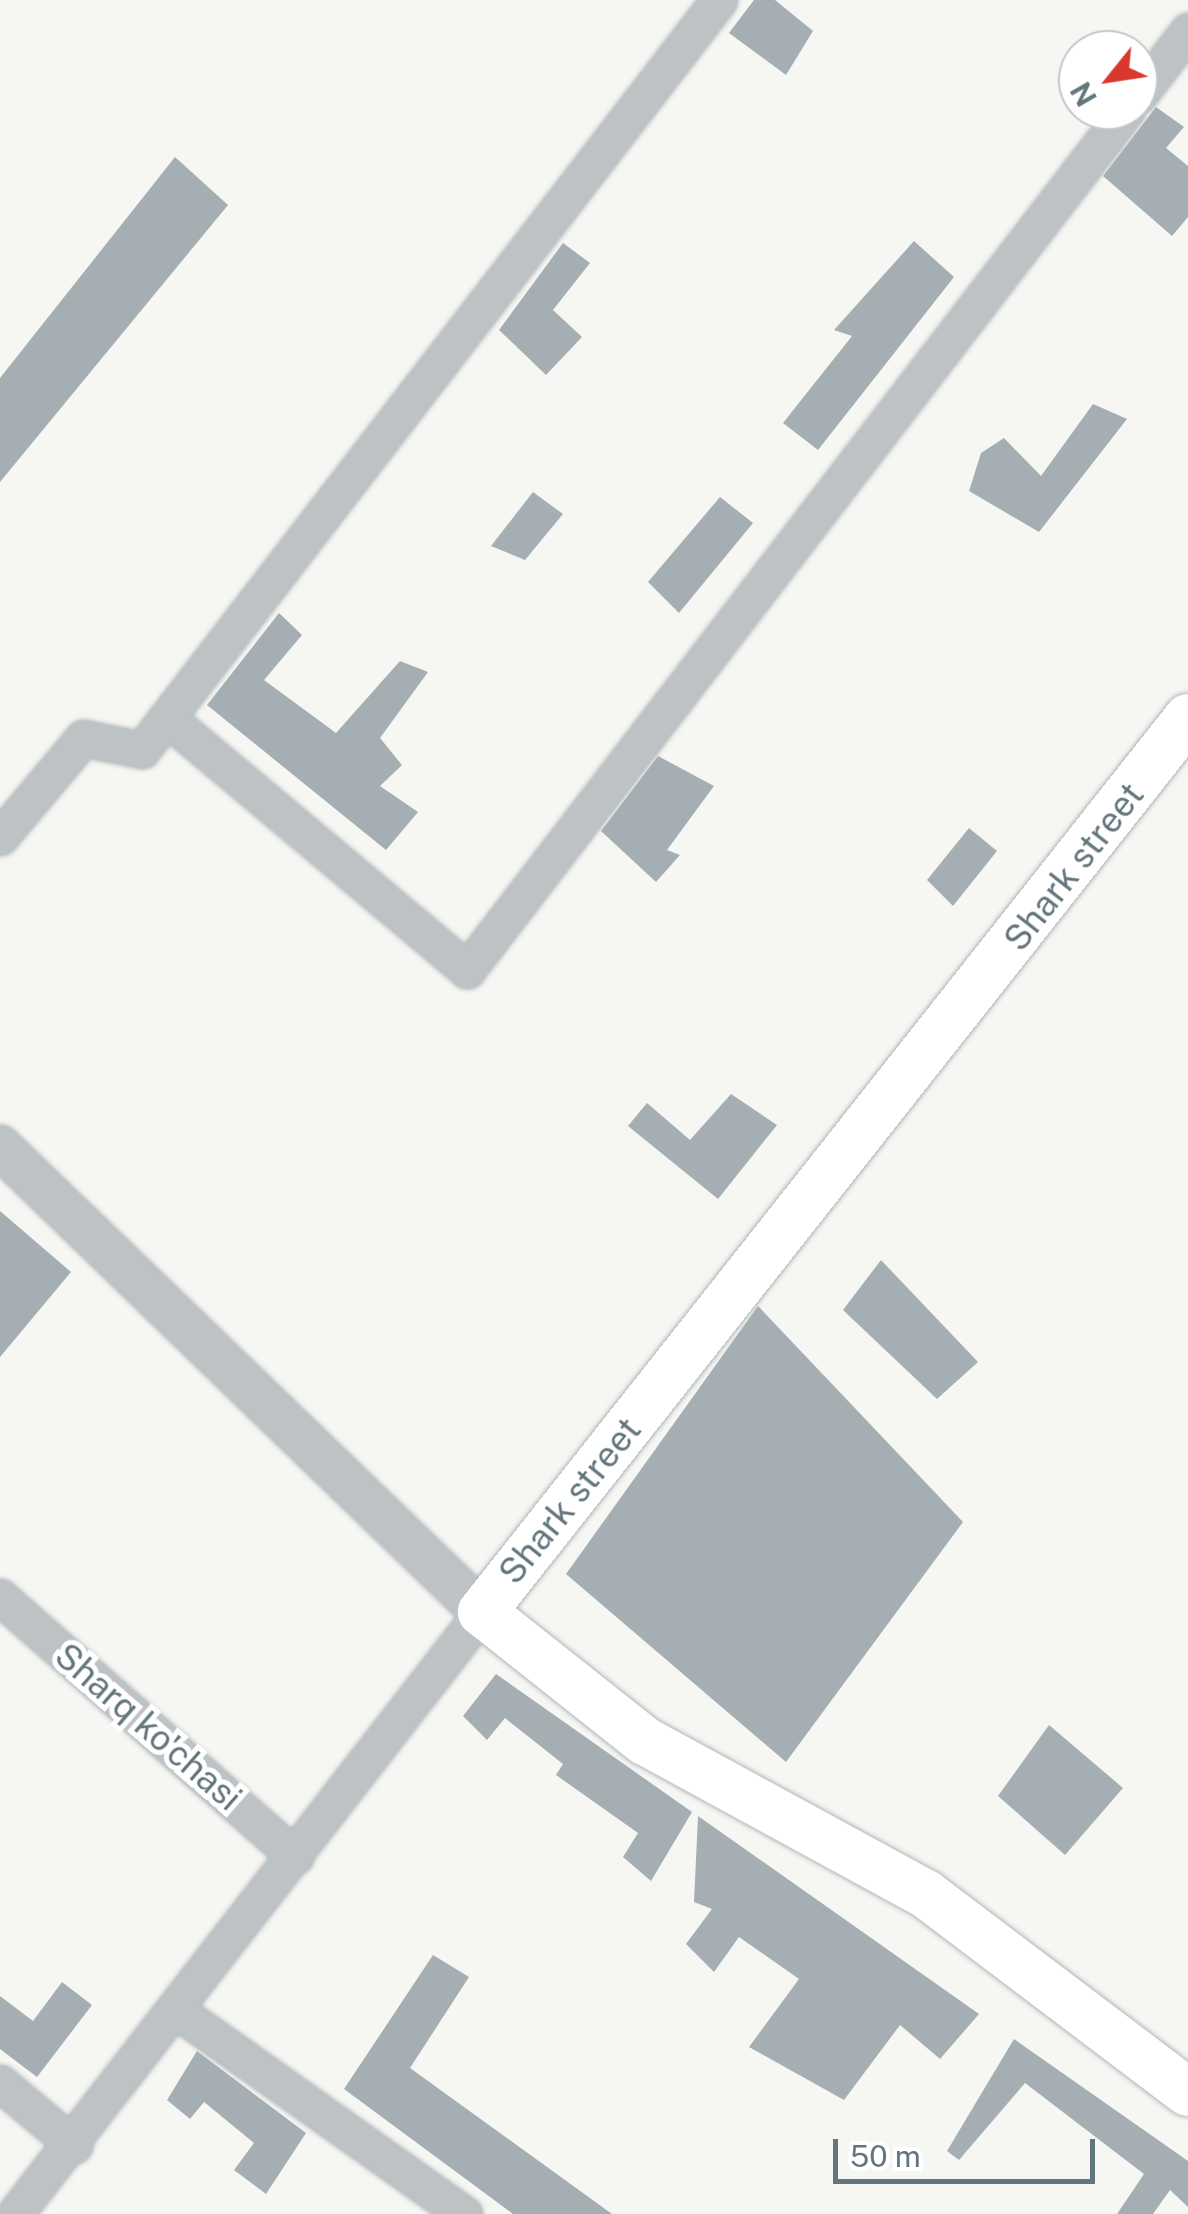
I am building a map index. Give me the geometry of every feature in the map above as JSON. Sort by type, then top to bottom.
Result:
[{"type":"main road","name":"Shark street","points":[[1188,718],[482,1612],[645,1741],[926,1894],[1188,2092]]},
{"type":"street","points":[[0,837],[82,738],[142,750],[719,0]]},
{"type":"street","points":[[1158,70],[1188,31]]},
{"type":"street","points":[[168,718],[468,970],[1112,130]]},
{"type":"street","points":[[0,1147],[482,1612],[74,2145],[15,2214]]},
{"type":"street","name":"Sharq ko'chasi","points":[[0,1597],[295,1856]]},
{"type":"street","points":[[176,2011],[464,2214]]},
{"type":"street","points":[[0,2084],[74,2145]]},
{"type":"building","points":[[754,0],[775,0],[813,31],[786,75],[729,33]]},
{"type":"building","points":[[1158,108],[1184,127],[1166,148],[1188,166],[1188,217],[1172,236],[1103,176],[1138,130],[1158,130]]},
{"type":"building","points":[[175,157],[228,205],[0,482],[0,378]]},
{"type":"building","points":[[914,241],[954,277],[818,450],[783,423],[852,336],[834,330]]},
{"type":"building","points":[[563,243],[590,263],[553,310],[582,337],[546,375],[499,330]]},
{"type":"building","points":[[1093,404],[1127,419],[1039,532],[969,491],[981,453],[1004,438],[1041,476]]},
{"type":"building","points":[[533,492],[563,514],[525,560],[491,546]]},
{"type":"building","points":[[720,497],[753,523],[679,613],[648,582]]},
{"type":"building","points":[[279,613],[302,635],[264,680],[336,733],[400,661],[428,672],[380,738],[402,765],[380,786],[418,812],[386,850],[207,705]]},
{"type":"building","points":[[658,756],[714,786],[667,850],[680,855],[656,882],[601,831]]},
{"type":"building","points":[[969,828],[997,851],[953,906],[927,880]]},
{"type":"building","points":[[731,1094],[777,1125],[718,1199],[628,1126],[647,1103],[690,1140]]},
{"type":"building","points":[[0,1211],[71,1272],[0,1357]]},
{"type":"building","points":[[881,1260],[978,1362],[937,1399],[843,1310]]},
{"type":"building","points":[[758,1306],[963,1522],[786,1762],[566,1574]]},
{"type":"building","points":[[496,1674],[692,1812],[651,1881],[623,1857],[638,1833],[556,1775],[563,1764],[505,1718],[487,1740],[463,1716]]},
{"type":"building","points":[[1049,1725],[1123,1788],[1065,1855],[998,1796]]},
{"type":"building","points":[[698,1816],[979,2014],[940,2059],[900,2025],[844,2100],[749,2047],[799,1979],[739,1937],[714,1972],[686,1944],[712,1909],[694,1902]]},
{"type":"building","points":[[433,1955],[469,1977],[410,2068],[612,2214],[513,2214],[344,2089]]},
{"type":"building","points":[[62,1982],[92,2005],[37,2077],[0,2049],[0,1996],[33,2021]]},
{"type":"building","points":[[1014,2039],[1188,2161],[1188,2207],[1170,2190],[1153,2214],[1117,2214],[1144,2174],[1025,2083],[959,2160],[947,2151]]},
{"type":"building","points":[[197,2051],[306,2133],[266,2194],[234,2170],[254,2143],[204,2102],[190,2119],[167,2100]]}]
